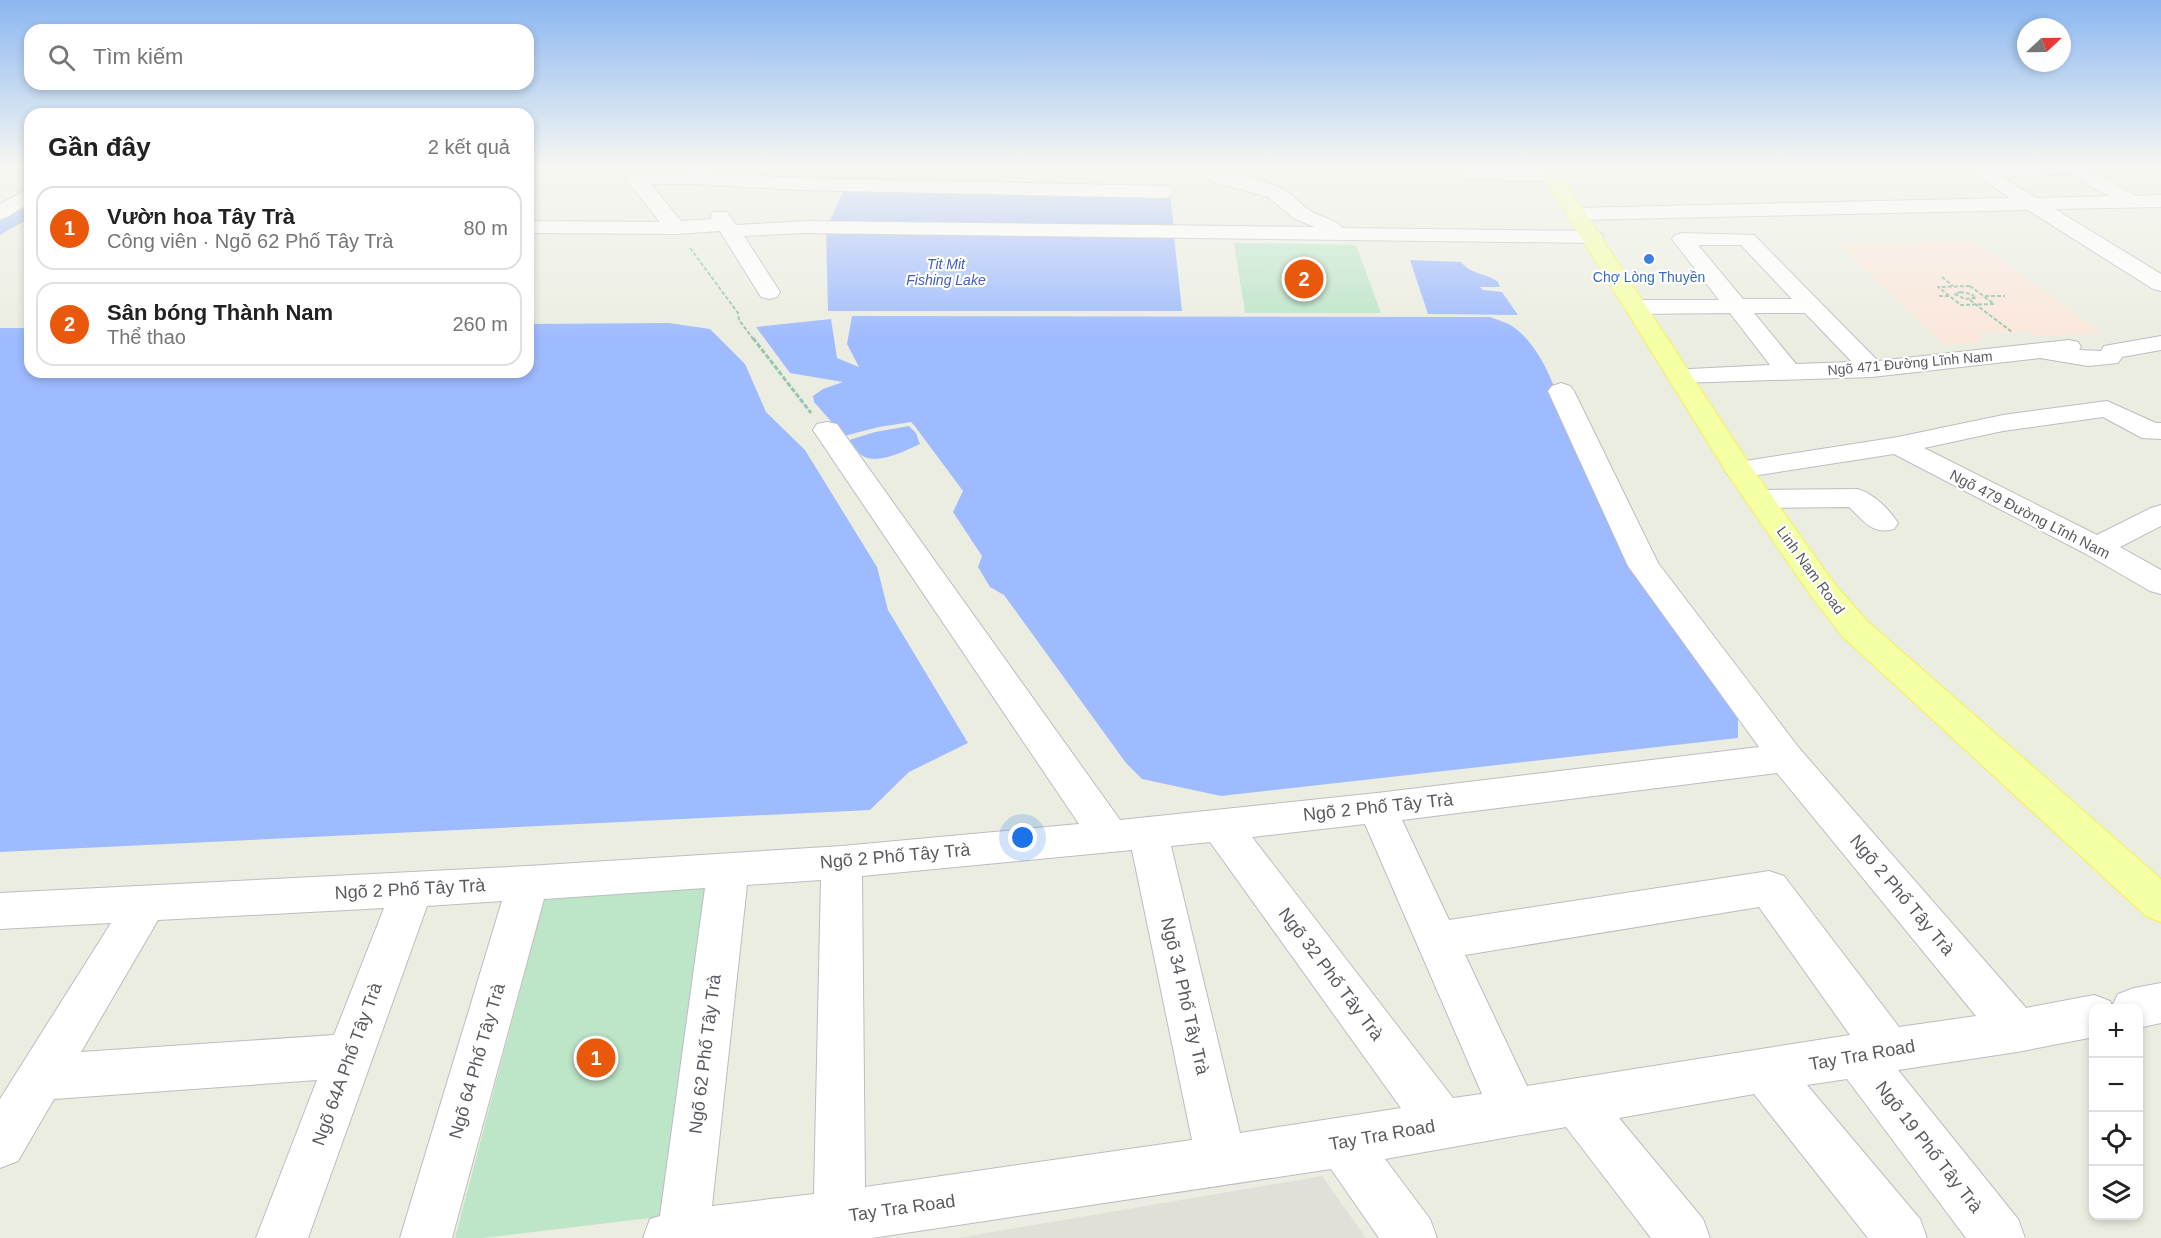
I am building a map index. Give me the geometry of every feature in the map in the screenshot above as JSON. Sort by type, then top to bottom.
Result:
[{"type":"main road","name":"Linh Nam Road","points":[[1584,225],[1739,470],[1822,589],[1855,629],[2161,904]]},
{"type":"street","points":[[672,223],[676,228]]},
{"type":"street","points":[[725,223],[769,292]]},
{"type":"street","points":[[1323,223],[1339,234]]},
{"type":"street","points":[[534,227],[805,227],[1339,234],[1627,223]]},
{"type":"street","points":[[2065,223],[2161,284]]},
{"type":"street","points":[[1790,372],[1682,239],[1747,239],[1872,369]]},
{"type":"street","points":[[1637,307],[1809,306]]},
{"type":"street","points":[[2013,333],[2037,350],[2088,359],[2109,358],[2113,351],[2137,348],[2143,343],[2161,343]]},
{"type":"street","name":"Ngõ 471 Đường Lĩnh Nam","points":[[1679,375],[1872,369],[2068,346]]},
{"type":"street","name":"Ngõ 2 Phố Tây Trà","points":[[1561,391],[1644,566],[1718,663],[1786,758],[2017,1031]]},
{"type":"street","points":[[1739,470],[1898,446],[2003,423],[2107,409],[2152,432],[2161,431]]},
{"type":"street","points":[[827,430],[1129,834]]},
{"type":"street","name":"Ngõ 479 Đường Lĩnh Nam","points":[[1898,446],[2097,547],[2161,584]]},
{"type":"street","points":[[1761,499],[1857,498],[1883,523]]},
{"type":"street","points":[[2097,547],[2161,514]]},
{"type":"street","name":"Ngõ 2 Phố Tây Trà","points":[[6,919],[147,902],[528,883],[842,862],[1377,808],[1786,758]]},
{"type":"street","points":[[1377,808],[1514,1112]]},
{"type":"street","name":"Ngõ 32 Phố Tây Trà","points":[[1219,824],[1442,1124]]},
{"type":"street","name":"Ngõ 34 Phố Tây Trà","points":[[1129,834],[1221,1160]]},
{"type":"street","points":[[839,1217],[842,862]]},
{"type":"street","name":"Ngõ 62 Phố Tây Trà","points":[[676,1237],[728,871]]},
{"type":"street","name":"Ngõ 64 Phố Tây Trà","points":[[426,1238],[528,883]]},
{"type":"street","name":"Ngõ 19 Phố Tây Trà","points":[[1436,941],[1769,888],[1873,1053],[1999,1238]]},
{"type":"street","name":"Ngõ 64A Phố Tây Trà","points":[[282,1238],[412,889]]},
{"type":"street","points":[[0,1144],[147,902]]},
{"type":"street","points":[[2143,1007],[2161,1004]]},
{"type":"street","name":"Tay Tra Road","points":[[676,1237],[839,1217],[1342,1143],[1442,1124],[2017,1031],[2089,1017]]},
{"type":"street","points":[[41,1077],[350,1056]]},
{"type":"street","points":[[1766,1071],[1901,1238]]},
{"type":"street","points":[[1577,1103],[1684,1238]]},
{"type":"street","points":[[1342,1143],[1412,1238]]},
{"type":"path","points":[[676,228],[738,313],[739,320],[814,418],[827,430]]},
{"type":"path","points":[[1942,277],[1954,287]]},
{"type":"path","points":[[1970,286],[1994,304],[1961,305],[1938,287],[1954,287],[1970,286]]},
{"type":"path","points":[[1956,296],[1955,294],[1960,291],[1975,296],[2005,296]]},
{"type":"path","points":[[1939,296],[1956,296],[1970,300],[2013,333]]},
{"type":"path","points":[[1970,300],[1976,298],[1975,296]]},
{"type":"shaded area","points":[[1977,242],[2102,333],[2036,336],[2031,332],[1982,333],[1980,343],[1945,345],[1840,246],[1847,243]]},
{"type":"shaded area","points":[[1322,1176],[1366,1238],[958,1238]]},
{"type":"green space","points":[[1234,243],[1356,245],[1381,313],[1245,313]]},
{"type":"green space","points":[[713,885],[667,1216],[482,1238],[455,1238],[544,900]]},
{"type":"water","points":[[829,223],[1173,223],[1174,230],[828,225]]},
{"type":"water","name":"Tit Mit Fishing Lake","points":[[826,231],[1174,236],[1182,311],[828,311]]},
{"type":"water","points":[[1410,260],[1461,262],[1470,270],[1498,282],[1500,287],[1480,287],[1483,290],[1502,292],[1518,315],[1428,314]]},
{"type":"water","points":[[852,316],[1490,317],[1507,323],[1523,335],[1540,357],[1567,420],[1738,706],[1738,738],[1221,796],[1142,779],[1126,763],[1004,595],[990,587],[978,567],[982,556],[953,512],[963,491],[914,425],[911,422],[879,427],[844,436],[814,402],[813,396],[823,389],[843,382],[790,373],[756,327],[831,319],[837,358],[859,367],[847,344]]},
{"type":"water","points":[[669,323],[710,329],[745,364],[766,412],[805,450],[877,567],[888,610],[968,743],[909,772],[870,810],[0,852],[0,328],[24,328],[24,378],[534,378],[534,324]]},
{"type":"water","points":[[909,426],[916,433],[920,444],[882,458],[867,458],[861,455],[849,440],[875,432]]},
{"type":"waterway","points":[[0,229],[10,223]]},
{"type":"place","name":"Chợ Lòng Thuyền","points":[[1649,259]]},
{"type":"place","name":"Sân bóng Thành Nam","points":[[1304,279]]},
{"type":"place","name":"Vườn hoa Tây Trà","points":[[596,1058]]}]
